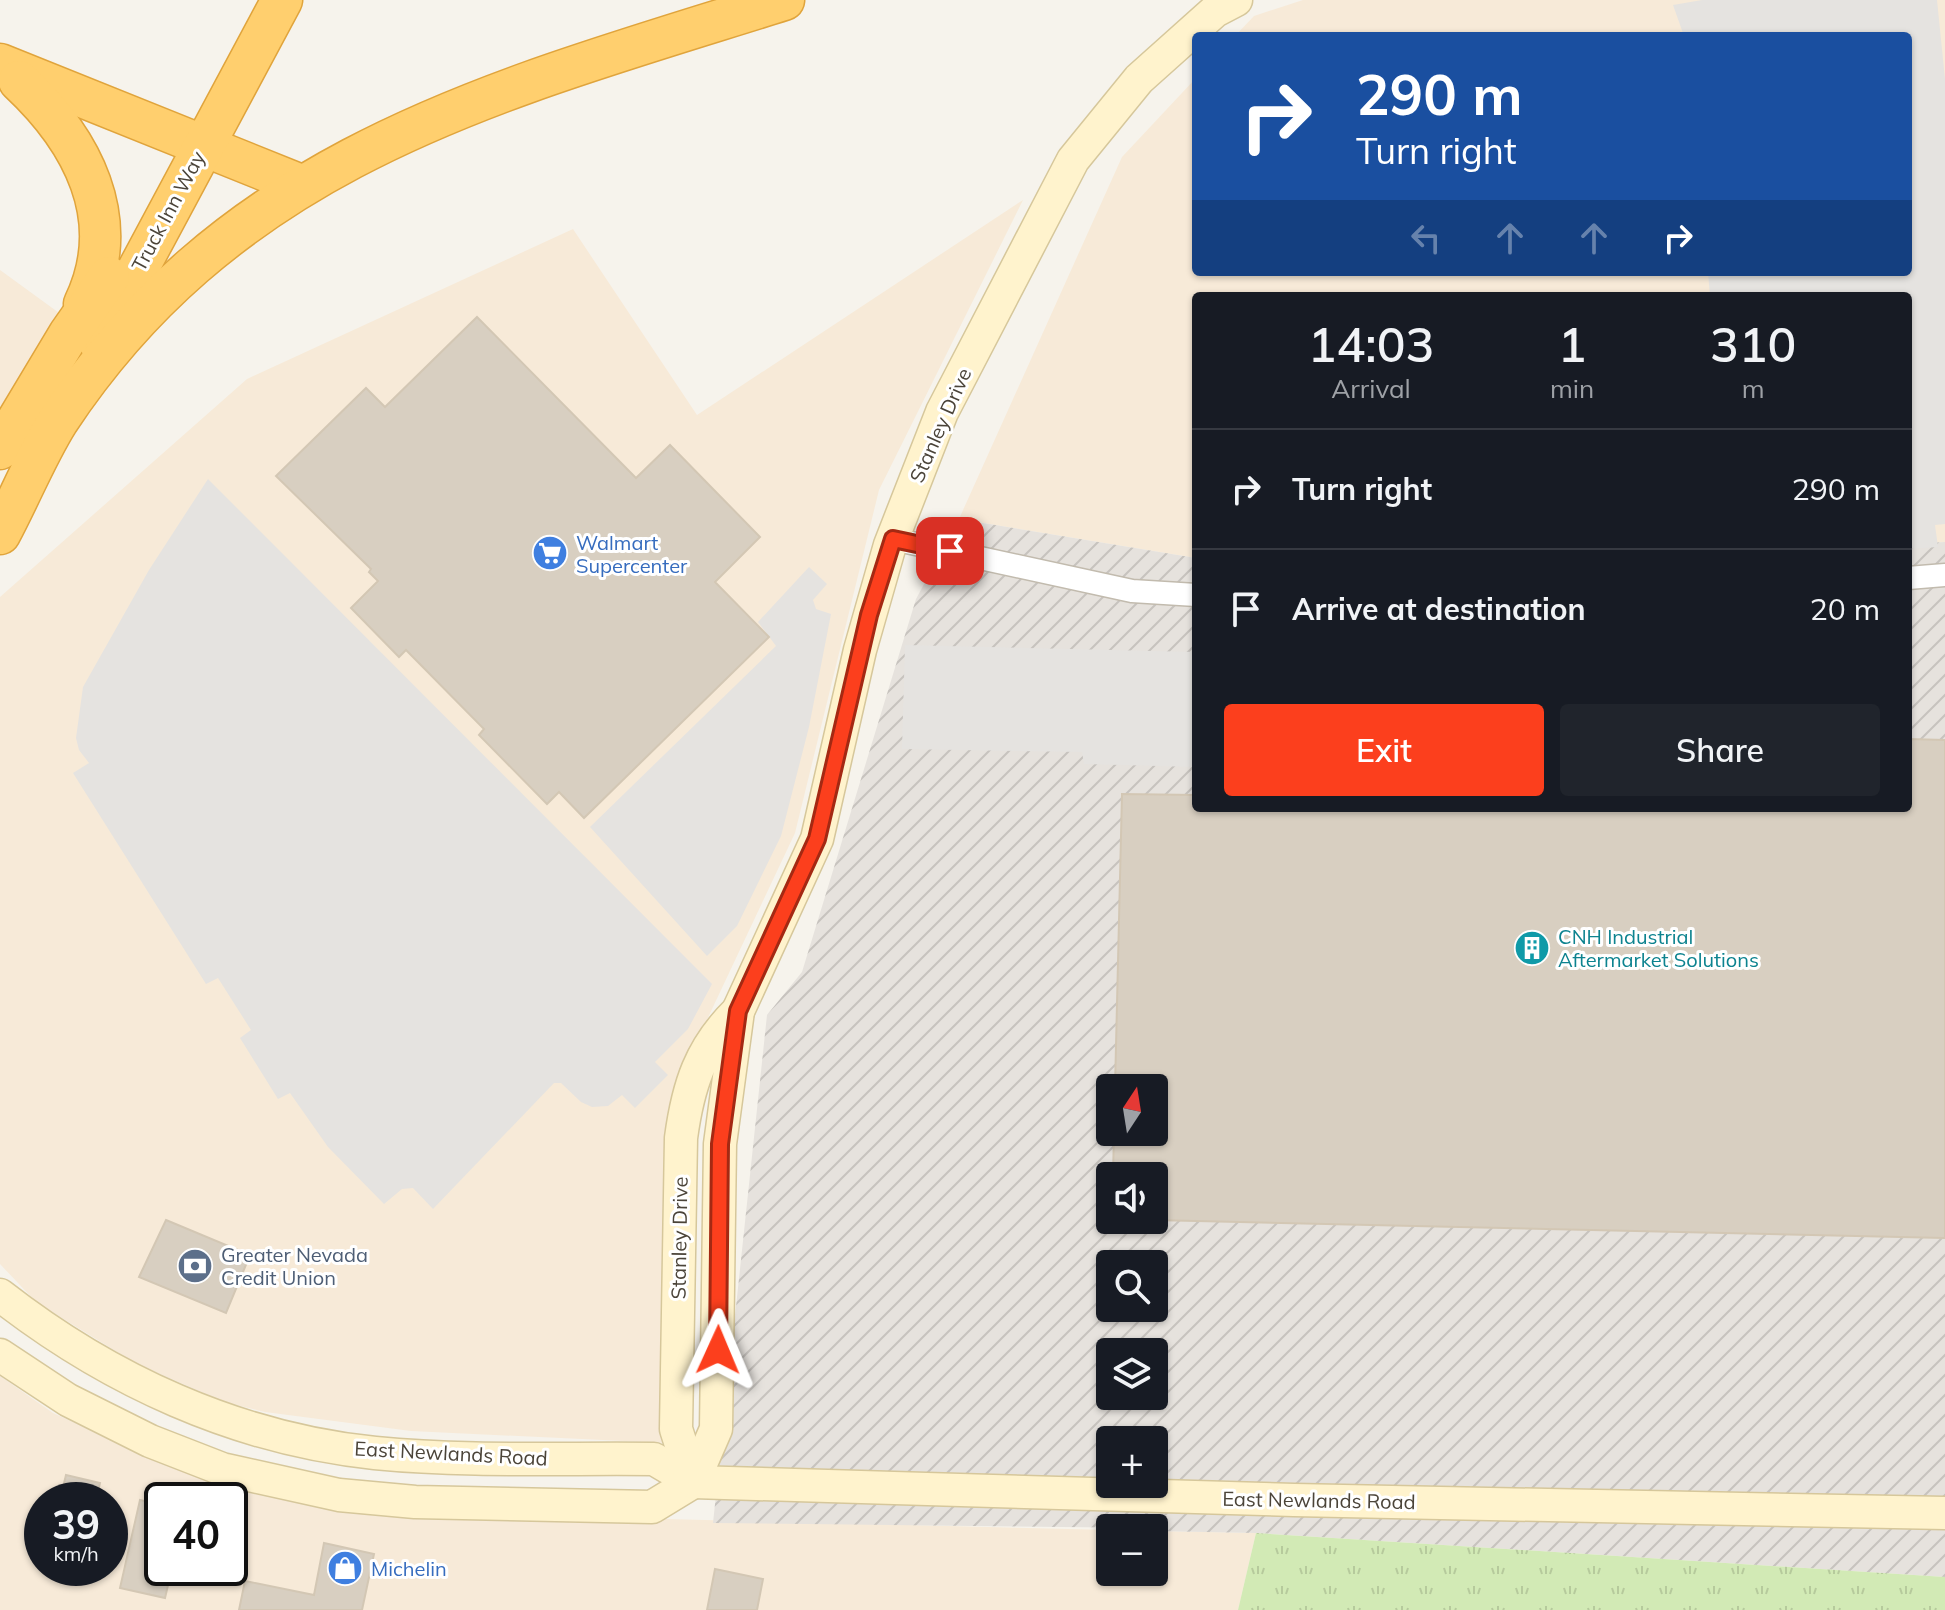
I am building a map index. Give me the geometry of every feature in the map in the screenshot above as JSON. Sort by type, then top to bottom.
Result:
[{"type":"highway","name":"Truck Inn Way","points":[[57,424],[201,147],[282,0]]},
{"type":"highway","points":[[0,534],[57,424],[114,348],[181,277],[301,185],[376,144],[483,97],[784,0]]},
{"type":"highway","points":[[3,65],[301,185]]},
{"type":"highway","points":[[3,65],[53,112],[80,154],[95,198],[101,227],[96,280],[69,334]]},
{"type":"highway","points":[[0,449],[69,334],[201,147]]},
{"type":"street","name":"Stanley Drive","points":[[693,1482],[716,1429],[720,1144],[738,1011],[817,839],[869,615],[893,539],[942,412],[1073,160],[1139,79],[1215,11],[1236,0]]},
{"type":"street","points":[[893,539],[1132,591],[1192,595]]},
{"type":"street","points":[[1912,578],[1945,575]]},
{"type":"street","name":"East Newlands Road","points":[[0,1295],[70,1346],[148,1389],[220,1418],[298,1440],[410,1456],[654,1459],[693,1482],[1294,1500],[1945,1513]]},
{"type":"street","points":[[0,1355],[109,1422],[222,1469],[339,1495],[451,1503],[652,1507],[693,1482]]},
{"type":"street","points":[[222,1469],[264,1466],[283,1457],[298,1440]]},
{"type":"shaded area","points":[[1303,0],[1945,0],[1945,542],[1912,544],[1912,292],[1192,292],[1192,557],[959,519],[1122,157],[1192,82],[1192,276],[1912,276],[1912,32],[1239,32],[1254,16]]},
{"type":"shaded area","points":[[1702,0],[1937,0],[1945,79],[1945,524],[1935,525],[1938,547],[1912,549],[1912,292],[1710,292],[1708,276],[1912,276],[1912,32],[1683,32],[1673,5]]},
{"type":"shaded area","points":[[1023,200],[879,490],[795,833],[680,1077],[666,1443],[411,1431],[265,1412],[224,1402],[135,1363],[36,1302],[0,1264],[0,597],[247,379],[573,229],[697,415]]},
{"type":"shaded area","points":[[0,270],[66,318],[0,416]]},
{"type":"shaded area","points":[[208,479],[712,984],[688,1029],[655,1062],[668,1075],[635,1108],[622,1095],[608,1106],[592,1107],[581,1102],[561,1083],[554,1083],[433,1209],[413,1188],[402,1189],[384,1204],[328,1147],[290,1093],[278,1099],[240,1038],[251,1030],[218,978],[206,984],[73,773],[89,763],[79,750],[76,738],[83,687],[149,570]]},
{"type":"shaded area","points":[[959,519],[1192,557],[1192,812],[1912,812],[1912,544],[1945,542],[1945,1577],[1256,1533],[1168,1531],[1168,1514],[1096,1514],[1096,1527],[713,1523],[767,1015],[802,972],[916,599]]},
{"type":"shaded area","points":[[809,567],[827,584],[813,600],[816,609],[831,614],[809,727],[781,836],[737,926],[707,956],[590,827],[776,646],[758,622]]},
{"type":"shaded area","points":[[905,645],[1192,652],[1192,767],[1084,764],[1082,752],[902,749]]},
{"type":"shaded area","points":[[0,1376],[53,1413],[155,1459],[222,1482],[144,1482],[144,1586],[248,1586],[248,1491],[347,1511],[1096,1530],[1096,1586],[1168,1586],[1168,1531],[1256,1533],[1238,1610],[0,1610]]},
{"type":"green space","points":[[1256,1533],[1945,1577],[1945,1610],[1238,1610]]},
{"type":"building","name":"Walmart Supercenter","points":[[477,317],[636,478],[670,445],[760,537],[715,582],[769,637],[584,818],[559,792],[547,804],[479,735],[484,729],[406,650],[399,657],[351,608],[378,581],[369,572],[371,569],[276,476],[366,388],[385,407]]},
{"type":"building","name":"CNH Industrial Aftermarket Solutions","points":[[1912,739],[1945,740],[1945,1238],[1168,1220],[1168,1162],[1113,1162],[1114,1146],[1168,1146],[1168,1074],[1115,1074],[1122,794],[1192,795],[1192,812],[1912,812]]},
{"type":"building","name":"Greater Nevada Credit Union","points":[[166,1220],[250,1255],[226,1313],[139,1277]]},
{"type":"building","points":[[66,1475],[96,1482],[64,1482]]},
{"type":"building","points":[[140,1500],[144,1501],[144,1586],[168,1586],[165,1598],[120,1588],[128,1586],[128,1553]]},
{"type":"building","name":"Michelin","points":[[324,1543],[374,1554],[362,1610],[239,1610],[244,1586],[248,1586],[248,1582],[314,1595]]},
{"type":"building","points":[[715,1569],[763,1579],[757,1610],[707,1610]]},
{"type":"place","name":"Walmart Supercenter","points":[[550,553]]},
{"type":"place","name":"CNH Industrial Aftermarket Solutions","points":[[1532,948]]},
{"type":"place","name":"Greater Nevada Credit Union","points":[[195,1266]]},
{"type":"place","name":"Michelin","points":[[345,1568]]},
{"type":"route","points":[[718,1350],[721,1121],[738,1011],[807,864],[825,817],[860,650],[893,539],[950,551]]}]
